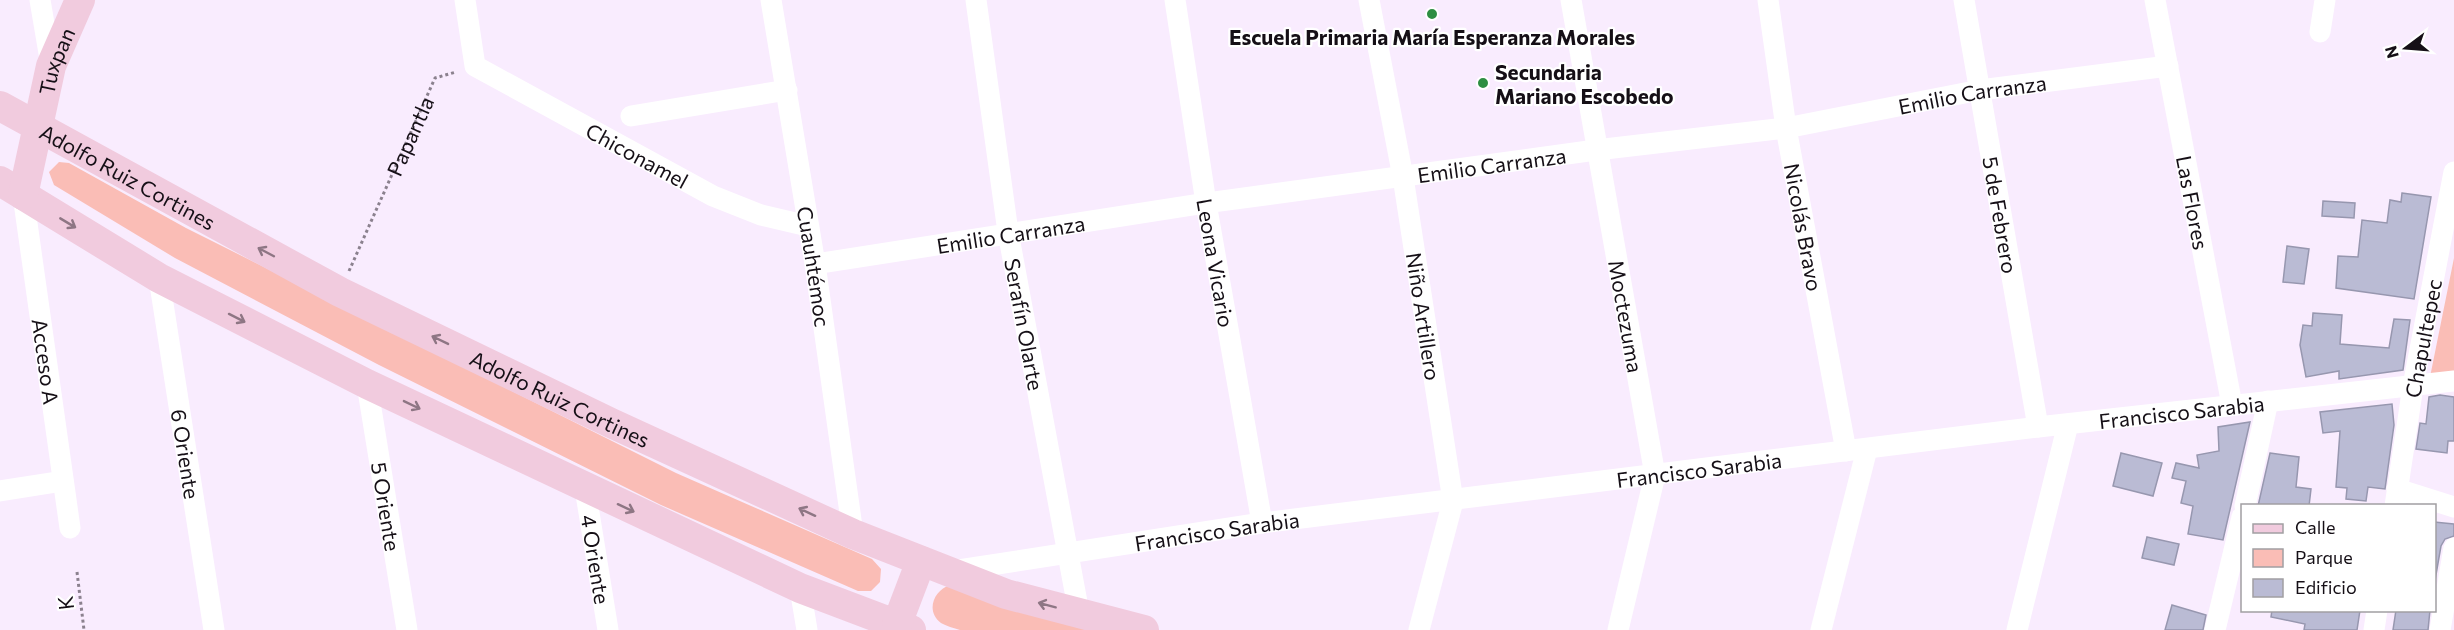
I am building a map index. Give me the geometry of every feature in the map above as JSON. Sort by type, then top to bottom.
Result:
[{"type":"main road","name":"Tuxpan","points":[[11,188],[38,129],[51,66],[80,0]]},
{"type":"main road","name":"Adolfo Ruiz Cortines","points":[[0,106],[38,129],[340,292],[611,423],[853,534],[1006,594],[1144,630]]},
{"type":"main road","points":[[11,188],[159,278],[367,384],[800,588],[904,627],[934,566]]},
{"type":"street","points":[[40,0],[51,66]]},
{"type":"street","points":[[465,0],[475,66]]},
{"type":"street","name":"Cuauhtémoc","points":[[771,0],[815,264],[853,534]]},
{"type":"street","name":"Serafín Olarte","points":[[976,0],[1008,232],[1079,613]]},
{"type":"street","name":"Leona Vicario","points":[[1174,0],[1206,203],[1262,523]]},
{"type":"street","name":"Niño Artillero","points":[[1369,0],[1403,177],[1453,501],[1419,630]]},
{"type":"street","name":"Moctezuma","points":[[1571,0],[1655,475],[1618,630]]},
{"type":"street","name":"Nicolás Bravo","points":[[1768,0],[1786,128],[1856,450],[1821,630]]},
{"type":"street","name":"5 de Febrero","points":[[1964,0],[2038,427]]},
{"type":"street","name":"Las Flores","points":[[2155,0],[2232,405]]},
{"type":"street","points":[[2320,32],[2325,0]]},
{"type":"street","name":"Chiconamel","points":[[475,66],[713,196],[761,215],[808,226]]},
{"type":"street","name":"Emilio Carranza","points":[[815,264],[1008,232],[1206,203],[1596,150],[1786,128],[1980,90],[2168,66]]},
{"type":"street","name":"Chiconamel","points":[[631,116],[787,90]]},
{"type":"street","name":"Chapultepec","points":[[2396,497],[2413,386],[2454,172]]},
{"type":"street","name":"Acceso A","points":[[11,188],[70,528]]},
{"type":"street","name":"6 Oriente","points":[[159,278],[214,630]]},
{"type":"street","name":"Francisco Sarabia","points":[[934,566],[1069,554],[1262,523],[2038,427],[2454,381]]},
{"type":"street","name":"5 Oriente","points":[[367,384],[407,630]]},
{"type":"street","points":[[2245,504],[2268,401]]},
{"type":"street","points":[[2017,630],[2068,424]]},
{"type":"street","points":[[0,491],[63,482]]},
{"type":"street","name":"4 Oriente","points":[[585,488],[608,630]]},
{"type":"street","points":[[2396,497],[2454,507]]},
{"type":"street","points":[[2216,630],[2241,521]]},
{"type":"street","points":[[2440,630],[2454,548]]},
{"type":"street","points":[[800,588],[807,630]]},
{"type":"street","points":[[2374,630],[2377,612]]},
{"type":"path","name":"Papantla","points":[[340,292],[435,78],[475,66]]},
{"type":"path","name":"K","points":[[77,572],[84,630]]},
{"type":"green space","points":[[59,162],[69,163],[186,228],[676,473],[872,559],[881,569],[880,582],[871,591],[858,591],[661,505],[379,365],[175,258],[54,185],[49,172]]},
{"type":"green space","points":[[2454,258],[2454,375],[2430,377]]},
{"type":"green space","points":[[950,585],[1092,630],[960,630],[953,628],[941,623],[933,613],[936,596]]},
{"type":"building","points":[[2402,193],[2431,197],[2414,299],[2336,288],[2338,256],[2358,257],[2362,220],[2387,223],[2390,200],[2401,202]]},
{"type":"building","points":[[2323,201],[2355,203],[2354,218],[2322,216]]},
{"type":"building","points":[[2287,246],[2309,249],[2304,284],[2283,282]]},
{"type":"building","points":[[2313,313],[2342,315],[2340,344],[2389,348],[2394,319],[2410,320],[2403,370],[2339,379],[2339,371],[2306,377],[2300,345],[2303,325],[2312,326]]},
{"type":"building","points":[[2440,395],[2454,397],[2454,441],[2448,441],[2447,453],[2416,449],[2420,423],[2426,424],[2429,397]]},
{"type":"building","points":[[2392,404],[2394,425],[2385,489],[2368,487],[2366,501],[2346,499],[2347,488],[2336,487],[2340,431],[2323,433],[2320,412]]},
{"type":"building","points":[[2250,422],[2223,540],[2188,534],[2193,506],[2181,503],[2186,481],[2172,478],[2176,463],[2199,468],[2197,455],[2219,451],[2218,427]]},
{"type":"building","points":[[2121,453],[2162,463],[2153,496],[2113,486]]},
{"type":"building","points":[[2270,453],[2299,457],[2296,487],[2311,489],[2309,504],[2258,504]]},
{"type":"building","points":[[2436,522],[2454,524],[2454,536],[2445,539],[2441,546],[2436,575]]},
{"type":"building","points":[[2147,537],[2179,544],[2174,565],[2142,558]]},
{"type":"building","points":[[2172,605],[2206,615],[2203,630],[2165,630]]},
{"type":"building","points":[[2272,612],[2360,612],[2357,630],[2304,630],[2305,624],[2271,617]]},
{"type":"building","points":[[2396,612],[2430,612],[2428,630],[2393,630]]},
{"type":"place","name":"Escuela Primaria María Esperanza Morales","points":[[1432,14]]},
{"type":"place","name":"Secundaria Mariano Escobedo","points":[[1483,83]]}]
